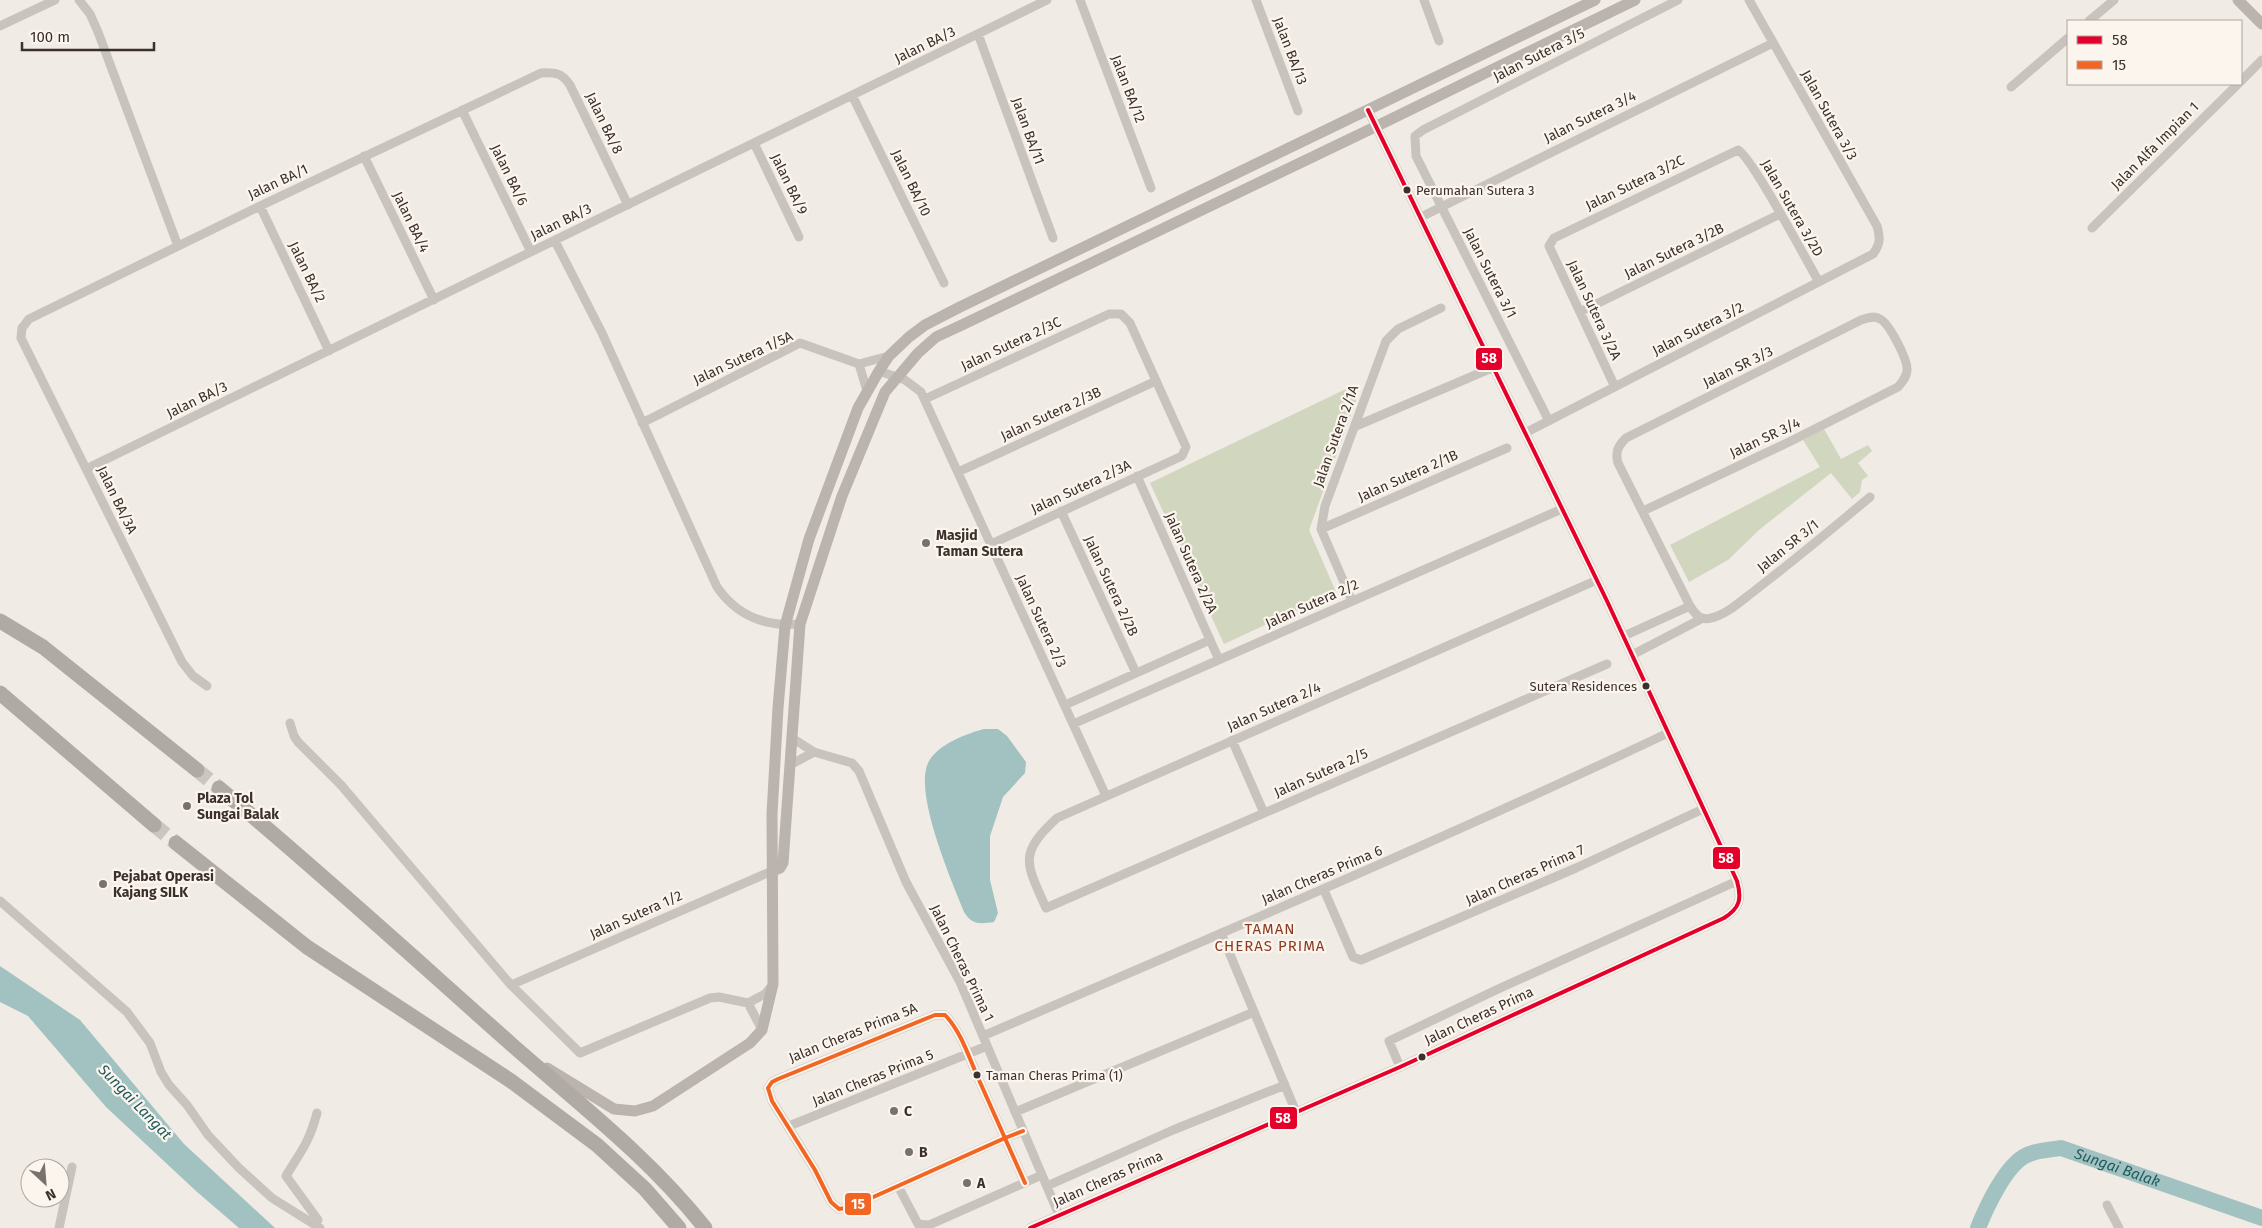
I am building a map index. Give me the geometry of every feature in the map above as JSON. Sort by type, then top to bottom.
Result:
[{"type":"highway","points":[[0,621],[42,647],[197,770]]},
{"type":"highway","points":[[0,693],[154,825]]},
{"type":"highway","points":[[219,788],[292,848],[512,1045],[636,1152],[705,1228]]},
{"type":"highway","points":[[176,843],[308,947],[511,1081],[597,1145],[645,1189],[677,1227]]},
{"type":"street","points":[[0,26],[55,0]]},
{"type":"street","points":[[79,0],[90,14],[98,32],[178,246]]},
{"type":"street","name":"Jalan BA/3","points":[[86,469],[1048,0]]},
{"type":"street","name":"Jalan BA/12","points":[[1080,0],[1151,188]]},
{"type":"street","name":"Jalan BA/13","points":[[1256,0],[1298,111]]},
{"type":"street","points":[[1424,0],[1439,41]]},
{"type":"street","points":[[512,1045],[614,1109],[635,1111],[661,1101],[750,1043],[762,1030],[773,984],[772,814],[786,626],[809,539],[858,408],[889,356],[925,325],[960,307],[1596,0]]},
{"type":"street","points":[[772,871],[780,868],[783,863],[800,624],[854,464],[885,392],[918,353],[936,338],[1635,0]]},
{"type":"street","name":"Jalan Sutera 3/5","points":[[1414,136],[1678,0]]},
{"type":"street","name":"Jalan Sutera 3/3","points":[[1749,0],[1877,226],[1880,237],[1879,245]]},
{"type":"street","points":[[2089,20],[2114,0]]},
{"type":"street","points":[[2238,0],[2262,24]]},
{"type":"street","name":"Jalan BA/11","points":[[978,34],[1053,238]]},
{"type":"street","points":[[2011,87],[2067,39]]},
{"type":"street","name":"Jalan Sutera 3/4","points":[[1421,217],[1773,43]]},
{"type":"street","points":[[2242,80],[2262,60]]},
{"type":"street","name":"Jalan BA/8","points":[[541,73],[553,72],[564,76],[570,85],[628,205]]},
{"type":"street","name":"Jalan BA/1","points":[[29,319],[364,156],[541,73]]},
{"type":"street","name":"Jalan Alfa Impian 1","points":[[2092,228],[2237,85]]},
{"type":"street","name":"Jalan BA/10","points":[[852,95],[944,283]]},
{"type":"street","name":"Jalan BA/6","points":[[462,110],[531,252]]},
{"type":"street","points":[[1368,110],[1624,636],[1737,881],[1388,1041],[1400,1067]]},
{"type":"street","name":"Jalan Sutera 3/1","points":[[1414,136],[1416,156],[1549,421]]},
{"type":"street","name":"Jalan BA/9","points":[[754,143],[800,236]]},
{"type":"street","name":"Jalan Sutera 3/2D","points":[[1738,150],[1744,153],[1819,282]]},
{"type":"street","name":"Jalan Sutera 3/2C","points":[[1549,246],[1554,238],[1738,150]]},
{"type":"street","name":"Jalan BA/4","points":[[364,156],[434,300]]},
{"type":"street","name":"Jalan BA/2","points":[[260,206],[329,351]]},
{"type":"street","name":"Jalan Sutera 3/2B","points":[[1580,312],[1780,214]]},
{"type":"street","points":[[554,241],[602,334],[709,569],[726,600],[750,618],[786,626],[800,624]]},
{"type":"street","name":"Jalan Sutera 3/2","points":[[1525,433],[1874,254],[1879,245]]},
{"type":"street","name":"Jalan Sutera 3/2A","points":[[1549,246],[1615,387]]},
{"type":"street","name":"Jalan Sutera 2/1A","points":[[1321,529],[1325,506],[1386,341],[1391,334],[1441,308]]},
{"type":"street","name":"Jalan Sutera 2/3C","points":[[924,400],[1109,314],[1121,314],[1130,323],[1156,381]]},
{"type":"street","name":"Jalan SR 3/3","points":[[1643,511],[1618,463],[1616,454],[1619,445],[1626,438],[1861,320],[1872,317],[1881,319]]},
{"type":"street","name":"Jalan BA/3A","points":[[29,319],[22,328],[21,338],[182,662],[193,676],[207,686]]},
{"type":"street","name":"Jalan SR 3/4","points":[[1643,511],[1789,442],[1898,387],[1905,378],[1908,369],[1905,358],[1887,325],[1881,319]]},
{"type":"street","name":"Jalan Sutera 1/5A","points":[[642,423],[800,343],[859,364]]},
{"type":"street","points":[[867,391],[859,364],[889,356]]},
{"type":"street","points":[[1356,426],[1494,367]]},
{"type":"street","name":"Jalan Sutera 2/3","points":[[879,371],[915,385],[924,400],[1106,796]]},
{"type":"street","name":"Jalan Sutera 2/3A","points":[[990,544],[1182,456],[1186,447],[1156,381]]},
{"type":"street","name":"Jalan Sutera 2/3B","points":[[958,472],[1156,381]]},
{"type":"street","name":"Jalan Sutera 2/1B","points":[[1321,529],[1507,448]]},
{"type":"street","name":"Jalan Sutera 2/2A","points":[[1137,476],[1219,660]]},
{"type":"street","name":"Jalan SR 3/1","points":[[1701,619],[1721,614],[1795,560],[1870,497]]},
{"type":"street","name":"Jalan Sutera 2/2","points":[[1074,724],[1562,509]]},
{"type":"street","name":"Jalan Sutera 2/2B","points":[[1062,511],[1136,673]]},
{"type":"street","points":[[1632,655],[1701,619],[1690,606],[1643,511]]},
{"type":"street","points":[[1321,529],[1352,601]]},
{"type":"street","name":"Jalan Sutera 2/4","points":[[1046,908],[1031,873],[1028,859],[1031,846],[1057,818],[1597,580]]},
{"type":"street","points":[[1624,636],[1690,606]]},
{"type":"street","points":[[1065,704],[1210,640]]},
{"type":"street","name":"Jalan Sutera 2/5","points":[[1046,908],[1606,664]]},
{"type":"street","points":[[290,723],[298,742],[341,785],[511,985],[580,1053],[710,998],[719,997],[748,1004],[765,994],[773,984]]},
{"type":"street","name":"Jalan Cheras Prima 6","points":[[983,1036],[1324,890],[1543,792],[1668,733]]},
{"type":"street","name":"Jalan Cheras Prima 1","points":[[792,738],[814,752],[852,763],[859,771],[906,882],[960,982],[1047,1186],[1056,1222]]},
{"type":"street","points":[[1232,740],[1264,813]]},
{"type":"street","points":[[790,765],[814,752]]},
{"type":"street","name":"Jalan Cheras Prima 7","points":[[1324,890],[1356,960],[1362,960],[1464,918],[1703,809]]},
{"type":"street","name":"Jalan Sutera 1/2","points":[[511,985],[772,871]]},
{"type":"street","name":"Jalan Cheras Prima","points":[[1030,1228],[1056,1222],[1724,918],[1734,912],[1740,902],[1741,893],[1737,881]]},
{"type":"street","points":[[0,901],[128,1012],[150,1043],[161,1072],[169,1085],[187,1105],[208,1135],[239,1168],[272,1198],[319,1224]]},
{"type":"street","points":[[1221,933],[1296,1112]]},
{"type":"street","points":[[748,1004],[762,1030]]},
{"type":"street","points":[[1015,1112],[1254,1012]]},
{"type":"street","name":"Jalan Cheras Prima 5A","points":[[789,1126],[769,1094],[768,1088],[772,1082],[935,1015],[945,1015],[957,1027],[967,1054]]},
{"type":"street","name":"Jalan Cheras Prima 5","points":[[789,1126],[987,1046]]},
{"type":"street","points":[[967,1054],[1025,1183]]},
{"type":"street","points":[[1047,1186],[1173,1130],[1285,1086]]},
{"type":"street","points":[[317,1113],[311,1136],[303,1153],[286,1176],[319,1224]]},
{"type":"street","points":[[789,1126],[831,1202],[839,1209],[851,1207],[1023,1131]]},
{"type":"street","points":[[59,1228],[72,1167]]},
{"type":"street","points":[[898,1186],[914,1219],[923,1226],[1042,1175]]},
{"type":"street","points":[[2108,1205],[2119,1228]]},
{"type":"green space","points":[[1352,386],[1357,398],[1309,530],[1336,592],[1224,644],[1150,483]]},
{"type":"green space","points":[[1824,429],[1841,459],[1868,445],[1872,451],[1858,463],[1868,476],[1862,480],[1860,492],[1852,499],[1831,473],[1759,530],[1728,560],[1689,582],[1670,545],[1820,467],[1803,440]]},
{"type":"water","points":[[984,729],[998,729],[1007,736],[1026,762],[1025,773],[1003,797],[990,836],[990,880],[998,913],[994,922],[980,923],[970,919],[964,912],[943,859],[929,814],[925,775],[929,761],[939,750],[961,737]]},
{"type":"water","name":"Sungai Langat","points":[[0,966],[80,1020],[184,1144],[275,1228],[239,1228],[196,1191],[106,1107],[28,1016],[0,1002]]},
{"type":"waterway","name":"Sungai Balak","points":[[1978,1228],[1986,1209],[2004,1177],[2019,1160],[2035,1152],[2061,1148],[2262,1218]]},
{"type":"tunnel","points":[[197,770],[219,788]]},
{"type":"tunnel","points":[[154,825],[176,843]]},
{"type":"transit line","name":"58","points":[[1030,1228],[1400,1067],[1724,918],[1733,911],[1738,903],[1737,881],[1607,601],[1368,110]]},
{"type":"transit line","name":"15","points":[[1023,1131],[1005,1138],[851,1207],[839,1209],[831,1202],[815,1170],[772,1101],[768,1088],[772,1082],[778,1079],[935,1015],[945,1015],[965,1046],[990,1106],[1002,1132],[1008,1144],[1014,1157],[1025,1183]]},
{"type":"place","name":"Perumahan Sutera 3","points":[[1407,190]]},
{"type":"place","name":"Masjid Taman Sutera","points":[[926,543]]},
{"type":"place","name":"Sutera Residences","points":[[1646,686]]},
{"type":"place","name":"Plaza Tol Sungai Balak","points":[[187,806]]},
{"type":"place","name":"Pejabat Operasi Kajang SILK","points":[[103,884]]},
{"type":"place","name":"Taman Cheras Prima (1)","points":[[977,1075]]},
{"type":"place","name":"C","points":[[894,1111]]},
{"type":"place","name":"B","points":[[909,1152]]},
{"type":"place","name":"A","points":[[967,1183]]},
{"type":"district","name":"TAMAN CHERAS PRIMA","points":[[1270,938]]}]
